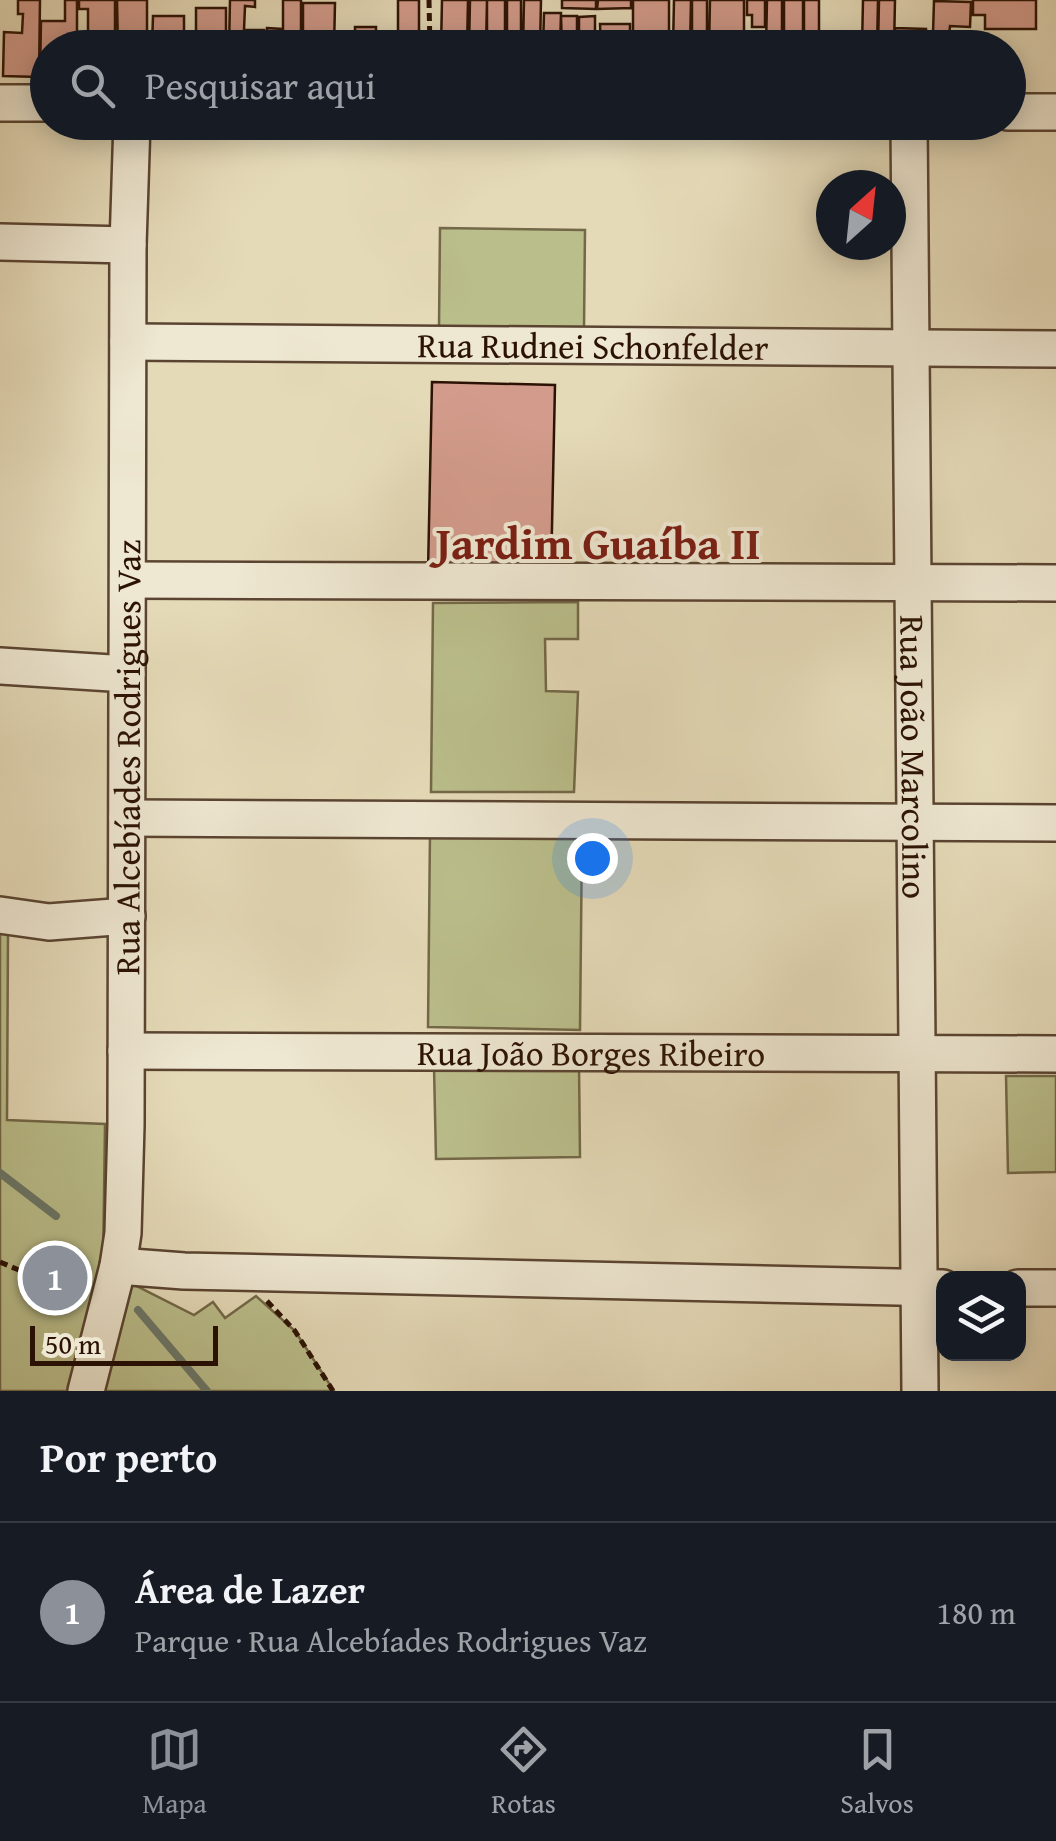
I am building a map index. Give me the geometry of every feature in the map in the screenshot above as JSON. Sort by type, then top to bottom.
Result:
[{"type":"street","points":[[0,103],[30,104]]},
{"type":"street","points":[[1026,112],[1056,112]]},
{"type":"street","name":"Rua Alcebíades Rodrigues Vaz","points":[[86,1391],[123,1233],[131,140]]},
{"type":"street","name":"Rua João Marcolino","points":[[909,140],[918,1054],[932,1288],[920,1391]]},
{"type":"street","points":[[0,242],[128,246]]},
{"type":"street","name":"Rua Rudnei Schonfelder","points":[[128,342],[1056,349]]},
{"type":"street","points":[[128,580],[1056,583]]},
{"type":"street","points":[[0,666],[128,674]]},
{"type":"street","points":[[127,818],[1056,823]]},
{"type":"street","points":[[0,915],[50,922],[127,916]]},
{"type":"street","name":"Rua João Borges Ribeiro","points":[[126,1051],[1056,1054]]},
{"type":"street","points":[[118,1266],[932,1288]]},
{"type":"street","points":[[1026,1288],[1056,1288]]},
{"type":"path","points":[[429,0],[430,30]]},
{"type":"path","points":[[0,1262],[107,1308]]},
{"type":"path","points":[[240,1272],[295,1331],[333,1391]]},
{"type":"green space","points":[[440,228],[585,230],[584,329],[439,328]]},
{"type":"green space","points":[[578,602],[578,639],[545,639],[546,691],[578,692],[574,792],[431,792],[433,603]]},
{"type":"green space","points":[[430,832],[582,835],[580,1030],[428,1027]]},
{"type":"green space","points":[[0,931],[8,933],[7,1120],[105,1124],[103,1269],[194,1315],[213,1302],[225,1318],[256,1296],[295,1331],[334,1391],[0,1391]]},
{"type":"green space","points":[[579,1065],[580,1157],[436,1159],[434,1067]]},
{"type":"green space","points":[[1006,1076],[1056,1076],[1056,1172],[1008,1173]]},
{"type":"building","points":[[18,0],[40,0],[40,30],[30,30],[30,77],[3,76],[4,32],[22,33],[23,14],[18,14]]},
{"type":"building","points":[[65,0],[77,0],[77,30],[41,30],[41,21],[65,21]]},
{"type":"building","points":[[79,0],[115,0],[115,30],[88,30],[88,9],[79,9]]},
{"type":"building","points":[[117,0],[147,0],[147,30],[118,30]]},
{"type":"building","points":[[230,0],[255,0],[255,7],[245,6],[244,30],[229,30]]},
{"type":"building","points":[[283,0],[301,0],[301,30],[283,30]]},
{"type":"building","points":[[398,0],[419,0],[419,30],[398,30]]},
{"type":"building","points":[[442,0],[468,0],[467,30],[441,30]]},
{"type":"building","points":[[470,0],[487,0],[486,30],[469,30]]},
{"type":"building","points":[[487,0],[505,0],[505,30],[487,30]]},
{"type":"building","points":[[507,0],[521,0],[521,30],[507,30]]},
{"type":"building","points":[[524,0],[541,0],[540,30],[523,30]]},
{"type":"building","points":[[562,0],[596,0],[596,9],[562,8]]},
{"type":"building","points":[[598,0],[631,0],[631,8],[597,9]]},
{"type":"building","points":[[633,0],[669,0],[669,30],[633,30]]},
{"type":"building","points":[[674,0],[691,0],[690,30],[673,30]]},
{"type":"building","points":[[692,0],[707,0],[707,30],[692,30]]},
{"type":"building","points":[[710,0],[744,0],[744,30],[709,30]]},
{"type":"building","points":[[747,0],[765,0],[765,27],[752,27]]},
{"type":"building","points":[[767,0],[782,0],[782,30],[766,30]]},
{"type":"building","points":[[784,0],[803,0],[803,30],[784,30]]},
{"type":"building","points":[[804,0],[819,0],[819,30],[804,30]]},
{"type":"building","points":[[863,0],[878,0],[877,30],[862,30]]},
{"type":"building","points":[[879,0],[895,0],[894,30],[878,30]]},
{"type":"building","points":[[973,0],[1036,0],[1036,29],[985,29],[985,15],[973,15]]},
{"type":"building","points":[[934,1],[971,2],[970,27],[933,30]]},
{"type":"building","points":[[303,3],[335,3],[334,30],[303,30]]},
{"type":"building","points":[[196,8],[226,8],[226,30],[196,30]]},
{"type":"building","points":[[544,13],[561,13],[561,30],[544,30]]},
{"type":"building","points":[[153,16],[184,16],[184,30],[153,30]]},
{"type":"building","points":[[561,16],[577,16],[577,30],[561,30]]},
{"type":"building","points":[[595,16],[595,30],[579,30],[579,17]]},
{"type":"building","points":[[600,24],[630,24],[630,30],[600,30]]},
{"type":"building","points":[[355,27],[376,27],[376,30]]},
{"type":"building","points":[[432,382],[555,385],[551,574],[428,571]]},
{"type":"waterway","points":[[0,1173],[56,1216]]},
{"type":"waterway","points":[[138,1310],[207,1391]]},
{"type":"place","name":"Área de Lazer","points":[[55,1278]]},
{"type":"district","name":"Jardim Guaíba II","points":[[598,542]]}]
